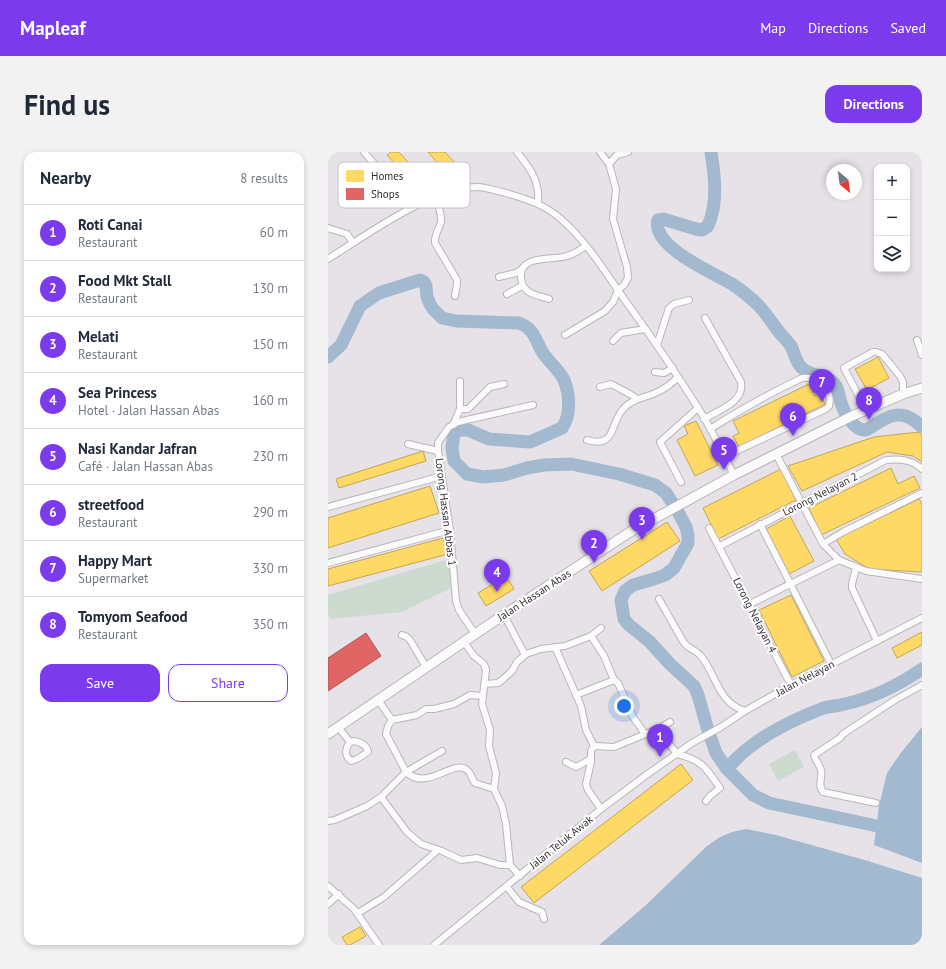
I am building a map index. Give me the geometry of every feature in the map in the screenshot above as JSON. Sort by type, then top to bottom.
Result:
[{"type":"main road","name":"Jalan Hassan Abas","points":[[328,734],[475,634],[630,532],[682,502],[852,416],[903,394],[922,388]]},
{"type":"street","points":[[364,152],[373,162]]},
{"type":"street","points":[[517,152],[533,173],[539,194],[538,203]]},
{"type":"street","points":[[565,336],[605,311],[613,302],[618,290],[626,283],[628,272],[613,219],[616,191],[610,164],[600,152]]},
{"type":"street","points":[[610,164],[617,155],[628,152]]},
{"type":"street","points":[[470,188],[480,187],[491,189],[538,203],[562,220],[586,246],[673,368],[710,429],[734,475]]},
{"type":"street","points":[[328,259],[410,208]]},
{"type":"street","points":[[440,208],[441,223],[435,238],[435,243],[457,280],[455,296]]},
{"type":"street","points":[[328,228],[347,234],[353,243]]},
{"type":"street","points":[[499,277],[516,272],[531,262],[567,256],[586,246]]},
{"type":"street","points":[[522,269],[522,286],[526,290],[549,299]]},
{"type":"street","points":[[507,294],[522,286]]},
{"type":"street","points":[[658,345],[668,308],[674,304],[689,300]]},
{"type":"street","points":[[704,419],[734,401],[741,392],[742,387],[742,382],[705,318]]},
{"type":"street","points":[[613,341],[621,333],[645,329]]},
{"type":"street","points":[[917,340],[922,355]]},
{"type":"street","points":[[866,410],[844,368],[873,352],[882,354],[900,376],[903,382],[903,394]]},
{"type":"street","points":[[655,372],[664,373],[673,368]]},
{"type":"street","points":[[587,440],[602,441],[610,436],[615,421],[622,409],[637,399],[664,389],[678,377]]},
{"type":"street","points":[[710,429],[739,410],[802,378],[807,377],[818,380],[826,390],[830,401],[829,406],[826,409],[724,457]]},
{"type":"street","points":[[453,425],[460,409],[460,380]]},
{"type":"street","points":[[460,409],[468,409],[490,387],[504,384]]},
{"type":"street","points":[[600,387],[611,384],[637,399]]},
{"type":"street","name":"Lorong Hassan Abbas 1","points":[[475,634],[459,610],[456,601],[450,530],[438,443],[446,430],[464,420],[533,405]]},
{"type":"street","points":[[681,482],[660,442],[698,408]]},
{"type":"street","points":[[408,444],[438,451]]},
{"type":"street","points":[[776,454],[823,544],[839,560],[856,568],[877,573],[922,579]]},
{"type":"street","name":"Lorong Nelayan 2","points":[[720,546],[886,460],[901,459],[916,464],[922,469]]},
{"type":"street","points":[[328,507],[442,476]]},
{"type":"street","points":[[823,544],[843,532],[922,493]]},
{"type":"street","points":[[760,524],[831,664]]},
{"type":"street","name":"Lorong Nelayan 4","points":[[709,528],[720,546],[791,685]]},
{"type":"street","points":[[328,563],[450,530]]},
{"type":"street","points":[[750,604],[839,560]]},
{"type":"street","points":[[856,568],[852,588],[877,641]]},
{"type":"street","points":[[659,599],[684,643],[697,652],[704,660],[723,696],[729,704],[744,711]]},
{"type":"street","points":[[504,615],[524,653],[526,654]]},
{"type":"street","name":"Jalan Nelayan","points":[[692,744],[744,711],[791,685],[922,618]]},
{"type":"street","points":[[485,684],[498,683],[512,671],[517,662],[526,654],[541,649],[565,646],[591,636],[601,628]]},
{"type":"street","points":[[402,635],[410,640],[426,668]]},
{"type":"street","points":[[591,636],[604,656],[614,680],[618,683],[632,717],[645,734]]},
{"type":"street","points":[[464,642],[474,656],[482,662],[486,670],[482,704],[490,730],[489,746],[496,773],[494,788],[502,806],[506,824],[510,865],[520,876]]},
{"type":"street","points":[[555,647],[581,706],[586,730],[594,746]]},
{"type":"street","points":[[576,695],[614,680]]},
{"type":"street","points":[[876,803],[823,792],[820,789],[821,770],[814,756],[840,738],[843,734],[895,700],[922,685]]},
{"type":"street","points":[[566,691],[573,689]]},
{"type":"street","points":[[483,696],[470,695],[454,704],[434,709],[426,709],[416,715],[392,720],[388,726],[386,734],[406,772],[416,778],[425,779],[451,769],[460,768],[469,772],[475,783],[494,788]]},
{"type":"street","points":[[378,700],[392,720]]},
{"type":"street","points":[[594,746],[614,747],[658,729],[670,722]]},
{"type":"street","points":[[338,727],[350,742]]},
{"type":"street","points":[[658,729],[677,754],[691,757],[702,764],[720,788],[706,801]]},
{"type":"street","name":"Jalan Teluk Awak","points":[[434,945],[601,809],[649,773],[692,744]]},
{"type":"street","points":[[594,746],[591,751],[586,784],[601,809]]},
{"type":"street","points":[[328,821],[348,815],[381,797],[406,772],[442,752]]},
{"type":"street","points":[[566,762],[576,768],[591,759]]},
{"type":"street","points":[[381,797],[412,838],[421,844],[461,860],[477,858],[500,865],[510,865]]},
{"type":"street","points":[[358,914],[384,897],[438,850]]},
{"type":"street","points":[[328,886],[339,894],[358,914],[379,945]]},
{"type":"street","points":[[507,887],[519,902],[542,912],[544,919]]},
{"type":"street","points":[[328,904],[339,894]]},
{"type":"shaded area","points":[[449,559],[451,588],[402,612],[330,619],[328,613],[328,595]]},
{"type":"shaded area","points":[[795,750],[804,767],[778,781],[769,764]]},
{"type":"water","points":[[922,727],[922,945],[599,945],[645,906],[707,846],[720,837],[732,832],[746,829],[776,835],[868,861],[874,845],[879,806],[887,773]]},
{"type":"pier","points":[[874,845],[922,863],[922,878],[868,861]]},
{"type":"building: Homes","points":[[391,152],[399,152],[408,162],[393,162],[387,155]]},
{"type":"building: Homes","points":[[428,152],[445,152],[454,162],[437,162]]},
{"type":"building: Homes","points":[[878,357],[889,378],[867,390],[855,369]]},
{"type":"building: Homes","points":[[809,384],[815,396],[820,394],[825,404],[739,447],[733,436],[739,433],[733,421]]},
{"type":"building: Homes","points":[[696,421],[718,465],[695,476],[677,440],[688,434],[684,426]]},
{"type":"building: Homes","points":[[919,432],[922,436],[922,462],[913,456],[887,452],[802,491],[788,466],[874,437]]},
{"type":"building: Homes","points":[[423,451],[426,461],[339,488],[336,479]]},
{"type":"building: Homes","points":[[891,468],[898,484],[914,476],[920,488],[821,535],[809,508]]},
{"type":"building: Homes","points":[[781,469],[796,500],[718,539],[703,508]]},
{"type":"building: Homes","points":[[430,486],[439,513],[328,548],[328,518]]},
{"type":"building: Homes","points":[[919,499],[922,504],[922,572],[869,569],[845,554],[836,539]]},
{"type":"building: Homes","points":[[790,516],[814,561],[789,574],[766,529]]},
{"type":"building: Homes","points":[[667,522],[680,541],[602,591],[589,571]]},
{"type":"building: Homes","points":[[443,538],[448,554],[328,586],[328,569]]},
{"type":"building: Homes","points":[[506,576],[514,589],[486,606],[478,593]]},
{"type":"building: Homes","points":[[791,595],[824,661],[792,677],[759,610]]},
{"type":"building: Homes","points":[[922,632],[922,645],[897,658],[892,648]]},
{"type":"building: Homes","points":[[681,764],[693,780],[534,903],[521,887]]},
{"type":"building: Homes","points":[[360,927],[366,936],[350,945],[347,945],[342,937]]},
{"type":"building: Shops","points":[[366,633],[381,656],[328,691],[328,658]]},
{"type":"waterway","points":[[711,152],[715,190],[713,208],[708,226],[702,230],[663,219],[658,220],[658,230],[664,240],[686,258],[732,284],[758,305],[791,346],[800,366],[810,373],[824,377],[833,382],[838,390],[845,412],[850,421],[858,428],[866,430],[884,419],[896,415],[908,417],[922,427]]},
{"type":"waterway","points":[[328,357],[341,345],[360,306],[379,293],[420,280],[424,282],[426,286],[427,297],[430,304],[442,318],[456,321],[519,323],[528,328],[534,335],[543,353],[564,380],[569,405],[565,423],[562,428],[530,442],[489,439],[468,430],[459,430],[454,434],[452,448],[454,461],[467,474],[483,477],[504,475],[527,468],[544,465],[571,464],[619,474],[655,485],[666,493],[686,527],[688,543],[674,568],[665,575],[633,585],[625,591],[621,600],[624,619],[629,625],[649,641],[670,664],[694,686],[716,753],[727,769],[753,795],[769,803],[877,826]]},
{"type":"waterway","points":[[727,769],[736,759],[758,741],[782,726],[824,708],[842,705],[875,695],[895,686],[922,669]]},
{"type":"place","name":"Happy Mart","points":[[822,402]]},
{"type":"place","name":"Tomyom Seafood","points":[[869,420]]},
{"type":"place","name":"streetfood","points":[[793,436]]},
{"type":"place","name":"Nasi Kandar Jafran","points":[[724,470]]},
{"type":"place","name":"Melati","points":[[642,540]]},
{"type":"place","name":"Food Mkt Stall","points":[[594,563]]},
{"type":"place","name":"Sea Princess","points":[[497,592]]},
{"type":"place","name":"Roti Canai","points":[[660,757]]}]
